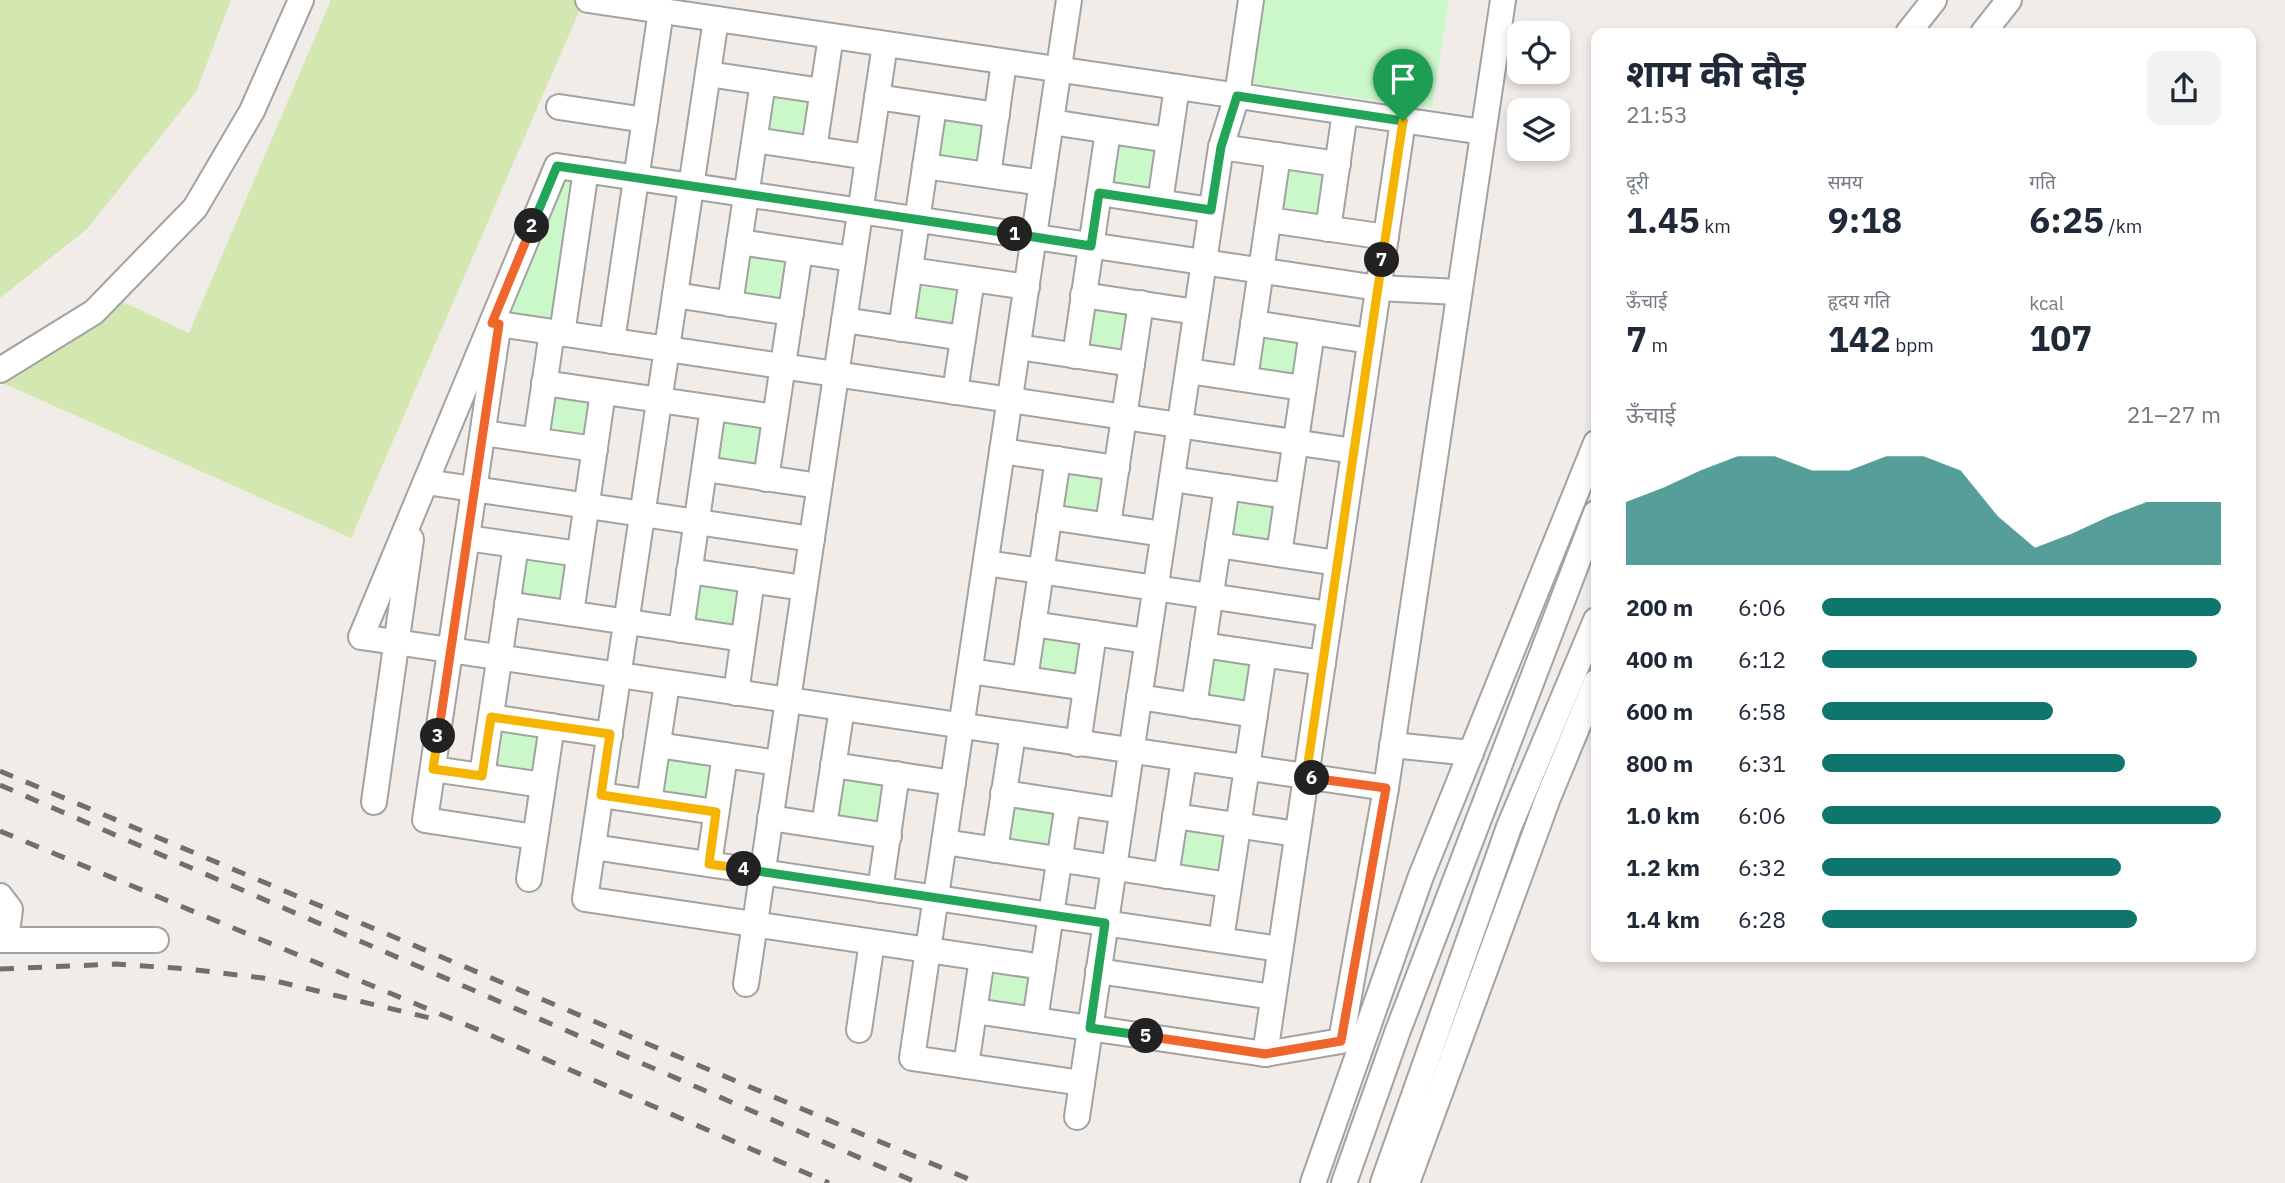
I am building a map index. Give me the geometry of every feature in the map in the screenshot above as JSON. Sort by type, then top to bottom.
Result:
[{"type":"street","points":[[0,370],[94,312],[195,208],[252,111],[301,0]]},
{"type":"street","points":[[588,0],[1483,132]]},
{"type":"street","points":[[1069,0],[912,1058],[1082,1083]]},
{"type":"street","points":[[1077,1117],[1211,210],[1221,147],[1237,96],[1251,0]]},
{"type":"street","points":[[975,1011],[1265,1054],[1341,1041],[1386,788],[1503,0]]},
{"type":"street","points":[[1912,28],[1934,0]]},
{"type":"street","points":[[1987,28],[2010,0]]},
{"type":"street","points":[[612,341],[661,11]]},
{"type":"street","points":[[716,19],[585,899],[1043,967]]},
{"type":"street","points":[[814,149],[831,36]]},
{"type":"street","points":[[746,984],[885,44]]},
{"type":"street","points":[[988,175],[1004,62]]},
{"type":"street","points":[[708,74],[822,91]]},
{"type":"street","points":[[730,304],[763,82]]},
{"type":"street","points":[[1160,202],[1177,87]]},
{"type":"street","points":[[877,97],[997,115]]},
{"type":"street","points":[[901,329],[934,106]]},
{"type":"street","points":[[559,107],[645,120]]},
{"type":"street","points":[[1328,229],[1345,112]]},
{"type":"street","points":[[1265,1054],[1403,121]]},
{"type":"street","points":[[1051,122],[1169,140]]},
{"type":"street","points":[[1075,356],[1108,131]]},
{"type":"street","points":[[755,140],[868,157]]},
{"type":"street","points":[[1221,147],[1338,164]]},
{"type":"street","points":[[1245,379],[1278,155]]},
{"type":"street","points":[[1386,788],[361,637],[495,324],[557,166],[1378,288],[1458,292]]},
{"type":"street","points":[[925,166],[1042,183]]},
{"type":"street","points":[[536,440],[544,383],[557,333],[586,170]]},
{"type":"street","points":[[1099,193],[1211,210]]},
{"type":"street","points":[[1269,220],[1386,237]]},
{"type":"street","points":[[739,242],[853,259]]},
{"type":"street","points":[[766,479],[800,251]]},
{"type":"street","points":[[910,270],[1027,287]]},
{"type":"street","points":[[955,392],[972,279]]},
{"type":"street","points":[[1083,295],[1196,312]]},
{"type":"street","points":[[675,296],[791,313]]},
{"type":"street","points":[[1108,525],[1142,303]]},
{"type":"street","points":[[844,320],[963,338]]},
{"type":"street","points":[[1253,323],[1370,341]]},
{"type":"street","points":[[495,324],[1354,451]]},
{"type":"street","points":[[495,324],[482,433],[425,820],[535,837]]},
{"type":"street","points":[[1279,555],[1312,332]]},
{"type":"street","points":[[1018,347],[1132,364]]},
{"type":"street","points":[[1188,371],[1303,388]]},
{"type":"street","points":[[544,383],[775,417]]},
{"type":"street","points":[[571,613],[603,391]]},
{"type":"street","points":[[681,630],[713,408]]},
{"type":"street","points":[[482,433],[595,449]]},
{"type":"street","points":[[1002,451],[1117,468]]},
{"type":"street","points":[[1313,1183],[1421,876],[1591,455]]},
{"type":"street","points":[[1025,679],[1058,459]]},
{"type":"street","points":[[705,469],[819,486]]},
{"type":"street","points":[[1171,479],[1287,496]]},
{"type":"street","points":[[426,482],[812,539]]},
{"type":"street","points":[[1194,706],[1227,487]]},
{"type":"street","points":[[374,802],[416,505]]},
{"type":"street","points":[[1049,517],[1164,534]]},
{"type":"street","points":[[1344,1183],[1402,1021],[1591,526]]},
{"type":"street","points":[[467,538],[579,554]]},
{"type":"street","points":[[482,776],[516,545]]},
{"type":"street","points":[[1218,545],[1337,563]]},
{"type":"street","points":[[986,563],[1330,614]]},
{"type":"street","points":[[689,571],[804,588]]},
{"type":"street","points":[[736,693],[752,580]]},
{"type":"street","points":[[507,604],[743,639]]},
{"type":"street","points":[[1033,625],[1147,641]]},
{"type":"street","points":[[1383,1183],[1509,827],[1591,632]]},
{"type":"street","points":[[1078,744],[1094,633]]},
{"type":"street","points":[[1203,645],[1323,663]]},
{"type":"street","points":[[1221,940],[1264,654]]},
{"type":"street","points":[[970,671],[1086,688]]},
{"type":"street","points":[[649,803],[667,682]]},
{"type":"street","points":[[1406,1183],[1548,798],[1591,694]]},
{"type":"street","points":[[1139,697],[1255,715]]},
{"type":"street","points":[[824,826],[842,708]]},
{"type":"street","points":[[491,717],[610,734]]},
{"type":"street","points":[[529,879],[552,726]]},
{"type":"street","points":[[995,850],[1013,734]]},
{"type":"street","points":[[658,745],[778,763]]},
{"type":"street","points":[[1392,745],[1471,753]]},
{"type":"street","points":[[709,864],[725,755]]},
{"type":"street","points":[[1166,876],[1184,759]]},
{"type":"street","points":[[833,765],[953,783]]},
{"type":"street","points":[[433,769],[543,785]]},
{"type":"street","points":[[880,890],[897,774]]},
{"type":"street","points":[[1003,793],[1122,811]]},
{"type":"street","points":[[601,795],[716,812]]},
{"type":"street","points":[[1035,1020],[1068,803]]},
{"type":"street","points":[[1175,816],[1297,834]]},
{"type":"street","points":[[770,818],[888,836]]},
{"type":"street","points":[[944,842],[1229,885]]},
{"type":"street","points":[[593,847],[1280,949]]},
{"type":"street","points":[[0,896],[10,909],[8,925],[0,938]]},
{"type":"street","points":[[0,938],[156,940]]},
{"type":"street","points":[[859,1030],[872,942]]},
{"type":"street","points":[[966,1066],[982,958]]},
{"type":"street","points":[[1098,971],[1273,997]]},
{"type":"green space","points":[[0,0],[231,0],[196,92],[87,229],[0,298]]},
{"type":"green space","points":[[331,0],[584,0],[351,538],[0,382],[119,300],[189,333]]},
{"type":"green space","points":[[1263,0],[1449,0],[1432,108],[1249,83]]},
{"type":"green space","points":[[765,87],[820,95],[814,141],[758,134]]},
{"type":"green space","points":[[939,111],[988,118],[981,166],[932,158]]},
{"type":"green space","points":[[1115,138],[1164,145],[1156,192],[1108,185]]},
{"type":"green space","points":[[1280,163],[1329,170],[1322,218],[1273,210]]},
{"type":"green space","points":[[561,173],[580,175],[556,323],[500,315]]},
{"type":"green space","points":[[744,249],[793,256],[786,304],[737,296]]},
{"type":"green space","points":[[916,275],[964,282],[957,330],[908,322]]},
{"type":"green space","points":[[1088,302],[1137,310],[1130,357],[1081,350]]},
{"type":"green space","points":[[1256,327],[1305,334],[1298,382],[1249,374]]},
{"type":"green space","points":[[545,388],[600,396],[594,443],[538,435]]},
{"type":"green space","points":[[716,416],[771,423],[765,470],[709,463]]},
{"type":"green space","points":[[1062,465],[1111,472],[1104,519],[1055,512]]},
{"type":"green space","points":[[1232,494],[1280,502],[1273,549],[1224,542]]},
{"type":"green space","points":[[520,553],[575,560],[569,607],[513,600]]},
{"type":"green space","points":[[693,576],[748,584],[742,631],[686,623]]},
{"type":"green space","points":[[1039,629],[1088,636],[1081,683],[1032,676]]},
{"type":"green space","points":[[1209,652],[1258,660],[1251,707],[1202,700]]},
{"type":"green space","points":[[493,723],[549,731],[542,778],[487,770]]},
{"type":"green space","points":[[663,752],[718,759],[712,806],[656,799]]},
{"type":"green space","points":[[840,775],[889,782],[882,829],[833,822]]},
{"type":"green space","points":[[1010,802],[1059,809],[1052,856],[1003,849]]},
{"type":"green space","points":[[1179,822],[1228,830],[1221,877],[1172,870]]},
{"type":"green space","points":[[987,963],[1035,970],[1028,1017],[979,1010]]},
{"type":"railway","points":[[0,771],[978,1183]]},
{"type":"railway","points":[[0,785],[918,1183]]},
{"type":"railway","points":[[0,831],[481,1031],[829,1183]]},
{"type":"railway","points":[[0,969],[116,964],[188,969],[263,978],[430,1018]]},
{"type":"route","points":[[1237,96],[1403,121],[1306,777],[1386,788],[1341,1041],[1265,1054],[1090,1028],[1105,923],[709,864],[716,812],[601,795],[610,734],[491,717],[482,776],[433,769],[499,324],[492,323],[557,166],[1091,246],[1099,193],[1211,210],[1221,147],[1237,96]]}]
